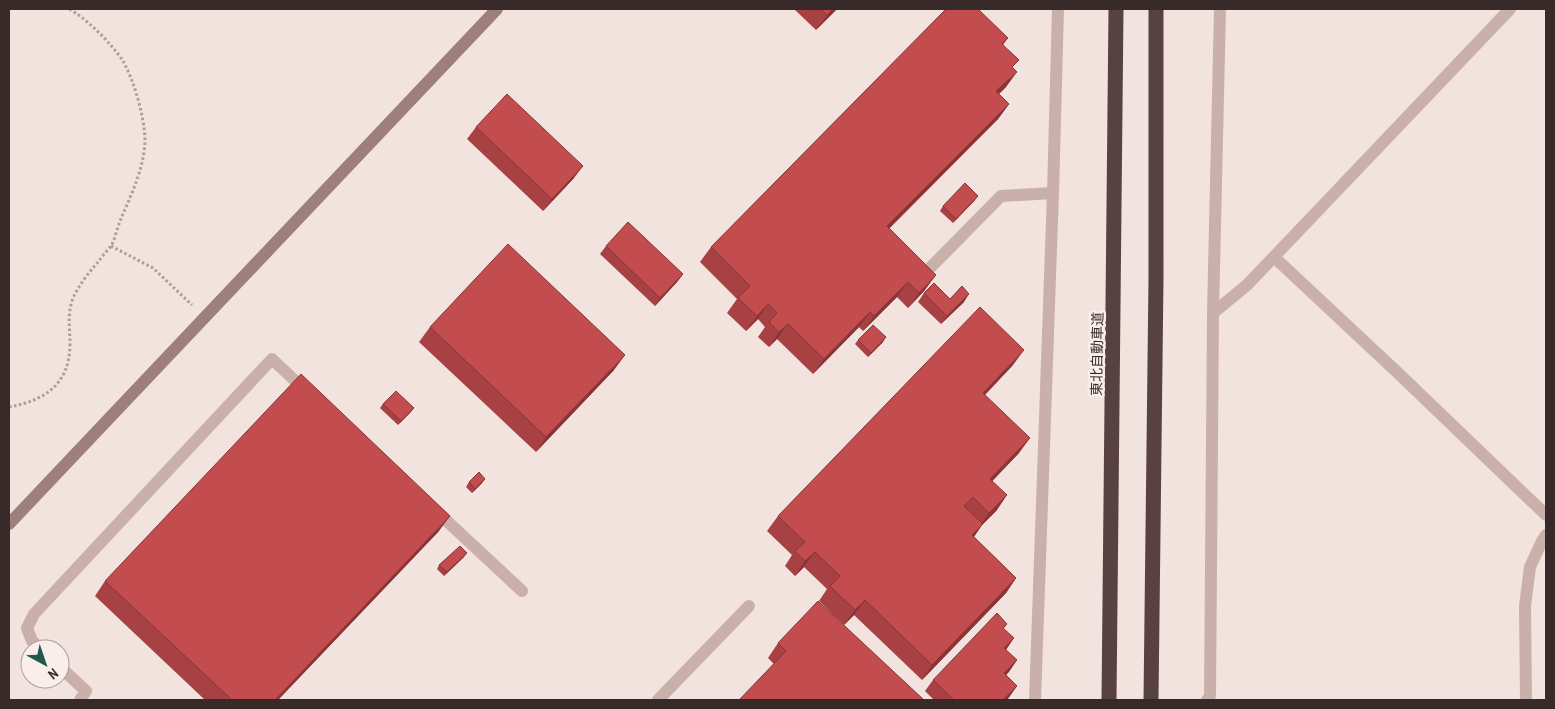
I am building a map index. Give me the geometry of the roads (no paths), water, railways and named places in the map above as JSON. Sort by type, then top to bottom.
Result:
[{"type":"highway","name":"東北自動車道","points":[[1109,700],[1116,9]]},
{"type":"highway","points":[[1151,700],[1156,278],[1156,9]]},
{"type":"street","points":[[9,524],[497,9]]},
{"type":"street","points":[[1035,700],[1058,9]]},
{"type":"street","points":[[1206,700],[1210,696],[1213,313],[1220,9]]},
{"type":"street","points":[[1213,313],[1247,285],[1510,9]]},
{"type":"street","points":[[930,268],[1001,196],[1053,193]]},
{"type":"street","points":[[1274,257],[1546,515]]},
{"type":"street","points":[[31,639],[27,628],[34,614],[272,359],[315,399]]},
{"type":"street","points":[[422,498],[522,591]]},
{"type":"street","points":[[1526,700],[1525,606],[1530,567],[1546,535]]},
{"type":"street","points":[[658,700],[749,606]]},
{"type":"street","points":[[70,677],[86,692],[80,700]]}]
